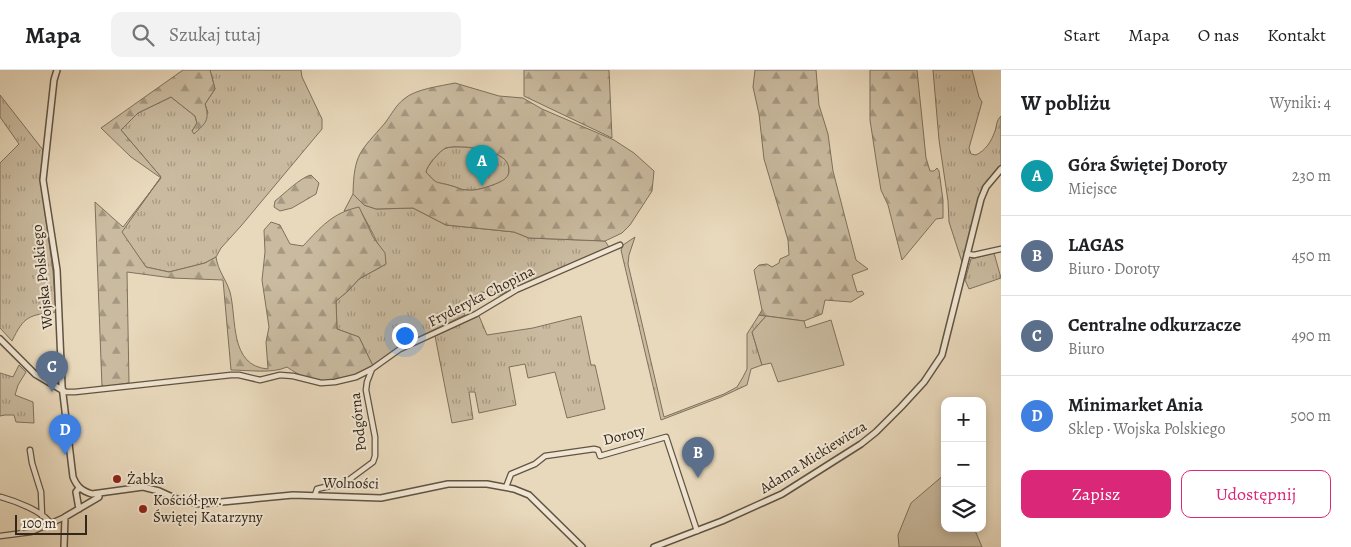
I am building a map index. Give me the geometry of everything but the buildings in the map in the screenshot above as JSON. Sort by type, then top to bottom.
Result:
[{"type":"street","name":"Wojska Polskiego","points":[[57,70],[54,80],[43,180],[57,270],[62,390],[73,477],[79,488],[76,492],[79,509]]},
{"type":"street","name":"Adama Mickiewicza","points":[[654,547],[769,501],[794,487],[861,444],[876,432],[924,382],[942,355],[981,199],[986,187],[1001,169]]},
{"type":"street","name":"Fryderyka Chopina","points":[[62,390],[75,392],[231,375],[260,380],[280,375],[293,376],[314,382],[328,382],[356,377],[372,370],[400,350],[476,314],[516,290],[620,245]]},
{"type":"street","points":[[967,254],[974,255],[1001,249]]},
{"type":"street","points":[[0,339],[35,374],[62,390]]},
{"type":"street","name":"Podgórna","points":[[314,495],[317,489],[346,482],[373,462],[375,456],[375,437],[366,390],[372,370]]},
{"type":"street","name":"Doroty","points":[[506,487],[511,474],[535,464],[545,456],[594,449],[598,450],[600,456],[666,437],[697,530]]},
{"type":"street","points":[[30,450],[41,492],[42,516]]},
{"type":"street","name":"Wolności","points":[[79,488],[85,492],[100,493],[143,487],[159,491],[181,501],[201,504],[281,496],[314,495],[380,498],[435,486],[464,484],[506,487],[522,492],[536,500],[582,547]]},
{"type":"street","points":[[0,536],[24,533],[51,524],[99,497],[100,493]]},
{"type":"street","points":[[1,497],[17,502],[47,518],[51,524]]},
{"type":"street","points":[[64,547],[65,517]]},
{"type":"green space","points":[[183,70],[210,70],[215,89],[205,104],[206,121],[194,134],[192,131],[197,123],[195,116],[171,97],[138,113],[121,130],[161,178],[131,157],[101,128]]},
{"type":"green space","points":[[210,70],[301,70],[302,77],[322,119],[322,129],[221,248],[216,257],[205,263],[169,272],[146,267],[121,232],[161,177],[121,130],[138,113],[171,97],[195,116],[197,123],[192,131],[208,113],[205,104],[215,89]]},
{"type":"green space","points":[[524,70],[609,70],[612,138],[524,96]]},
{"type":"green space","points":[[755,70],[816,70],[819,105],[828,134],[833,171],[856,260],[868,269],[852,275],[857,292],[862,291],[864,294],[851,302],[825,300],[822,314],[804,321],[759,315],[762,310],[754,270],[759,265],[767,264],[772,267],[779,263],[780,259],[789,255],[788,240],[764,159],[759,114],[753,87]]},
{"type":"green space","points":[[870,70],[917,70],[926,158],[930,171],[934,171],[937,168],[939,171],[943,200],[943,218],[936,219],[902,260],[888,205],[881,190],[870,120]]},
{"type":"green space","points":[[933,70],[972,70],[982,102],[969,148],[971,154],[976,155],[988,145],[997,121],[1001,116],[1001,166],[994,172],[986,185],[962,262],[949,222]]},
{"type":"green space","points":[[455,83],[499,96],[523,98],[542,109],[614,140],[634,153],[654,171],[652,191],[630,225],[622,233],[605,241],[529,238],[514,232],[446,225],[413,208],[376,209],[364,205],[353,194],[357,161],[364,147],[404,99],[421,90]],"holes":[[[466,147],[486,150],[500,156],[508,165],[509,174],[504,180],[493,185],[480,189],[462,190],[438,182],[426,172],[428,166],[446,148]]]},
{"type":"green space","points":[[0,95],[43,150],[41,183],[53,272],[56,312],[39,314],[28,318],[20,326],[12,341],[0,328],[0,163],[19,144],[0,117]]},
{"type":"green space","points":[[466,147],[486,150],[505,160],[509,171],[506,179],[477,190],[462,190],[438,182],[426,172],[443,149]]},
{"type":"green space","points":[[311,175],[319,183],[316,194],[292,208],[280,211],[274,207],[275,201],[298,182]]},
{"type":"green space","points":[[153,189],[122,232],[146,267],[169,272],[205,263],[216,257],[218,267],[230,292],[237,340],[241,350],[247,360],[255,366],[268,369],[266,342],[269,327],[262,280],[265,252],[264,230],[271,222],[280,225],[290,244],[303,246],[334,217],[359,207],[373,237],[385,253],[386,264],[359,279],[336,301],[337,329],[359,337],[373,366],[349,377],[331,381],[313,380],[287,367],[267,371],[231,370],[223,280],[172,278],[127,272],[129,383],[102,387],[95,202],[123,227]]},
{"type":"green space","points":[[353,194],[364,205],[376,209],[413,208],[446,225],[514,232],[529,238],[605,241],[609,247],[499,295],[481,292],[459,304],[465,315],[406,343],[373,366],[359,337],[337,329],[336,301],[359,279],[386,264],[359,208],[344,211]]},
{"type":"green space","points":[[635,237],[628,264],[664,417],[724,394],[737,387],[747,369],[747,334],[759,315],[766,316],[752,332],[762,365],[751,369],[747,385],[661,420],[621,250],[623,245]]},
{"type":"green space","points":[[994,253],[1001,278],[969,289],[965,280],[971,259]]},
{"type":"green space","points":[[479,316],[487,335],[533,328],[581,316],[591,365],[595,365],[605,409],[567,418],[555,372],[528,378],[525,364],[509,367],[516,405],[479,413],[475,392],[469,392],[473,419],[452,423],[435,336]]},
{"type":"green space","points":[[766,316],[804,321],[806,328],[831,320],[844,365],[778,382],[771,363],[762,365],[752,332]]},
{"type":"green space","points":[[19,365],[26,372],[18,385],[15,395],[33,402],[34,423],[16,422],[14,415],[0,416],[0,373],[13,377]]},
{"type":"green space","points":[[941,477],[941,532],[976,532],[982,547],[899,547],[898,535],[911,503]]},
{"type":"place","name":"Góra Świętej Doroty","points":[[482,186]]},
{"type":"place","name":"Centralne odkurzacze","points":[[52,392]]},
{"type":"place","name":"Minimarket Ania","points":[[65,455]]},
{"type":"place","name":"LAGAS","points":[[698,478]]},
{"type":"place","name":"Żabka","points":[[117,479]]},
{"type":"place","name":"Kościół pw. Świętej Katarzyny","points":[[143,509]]}]
